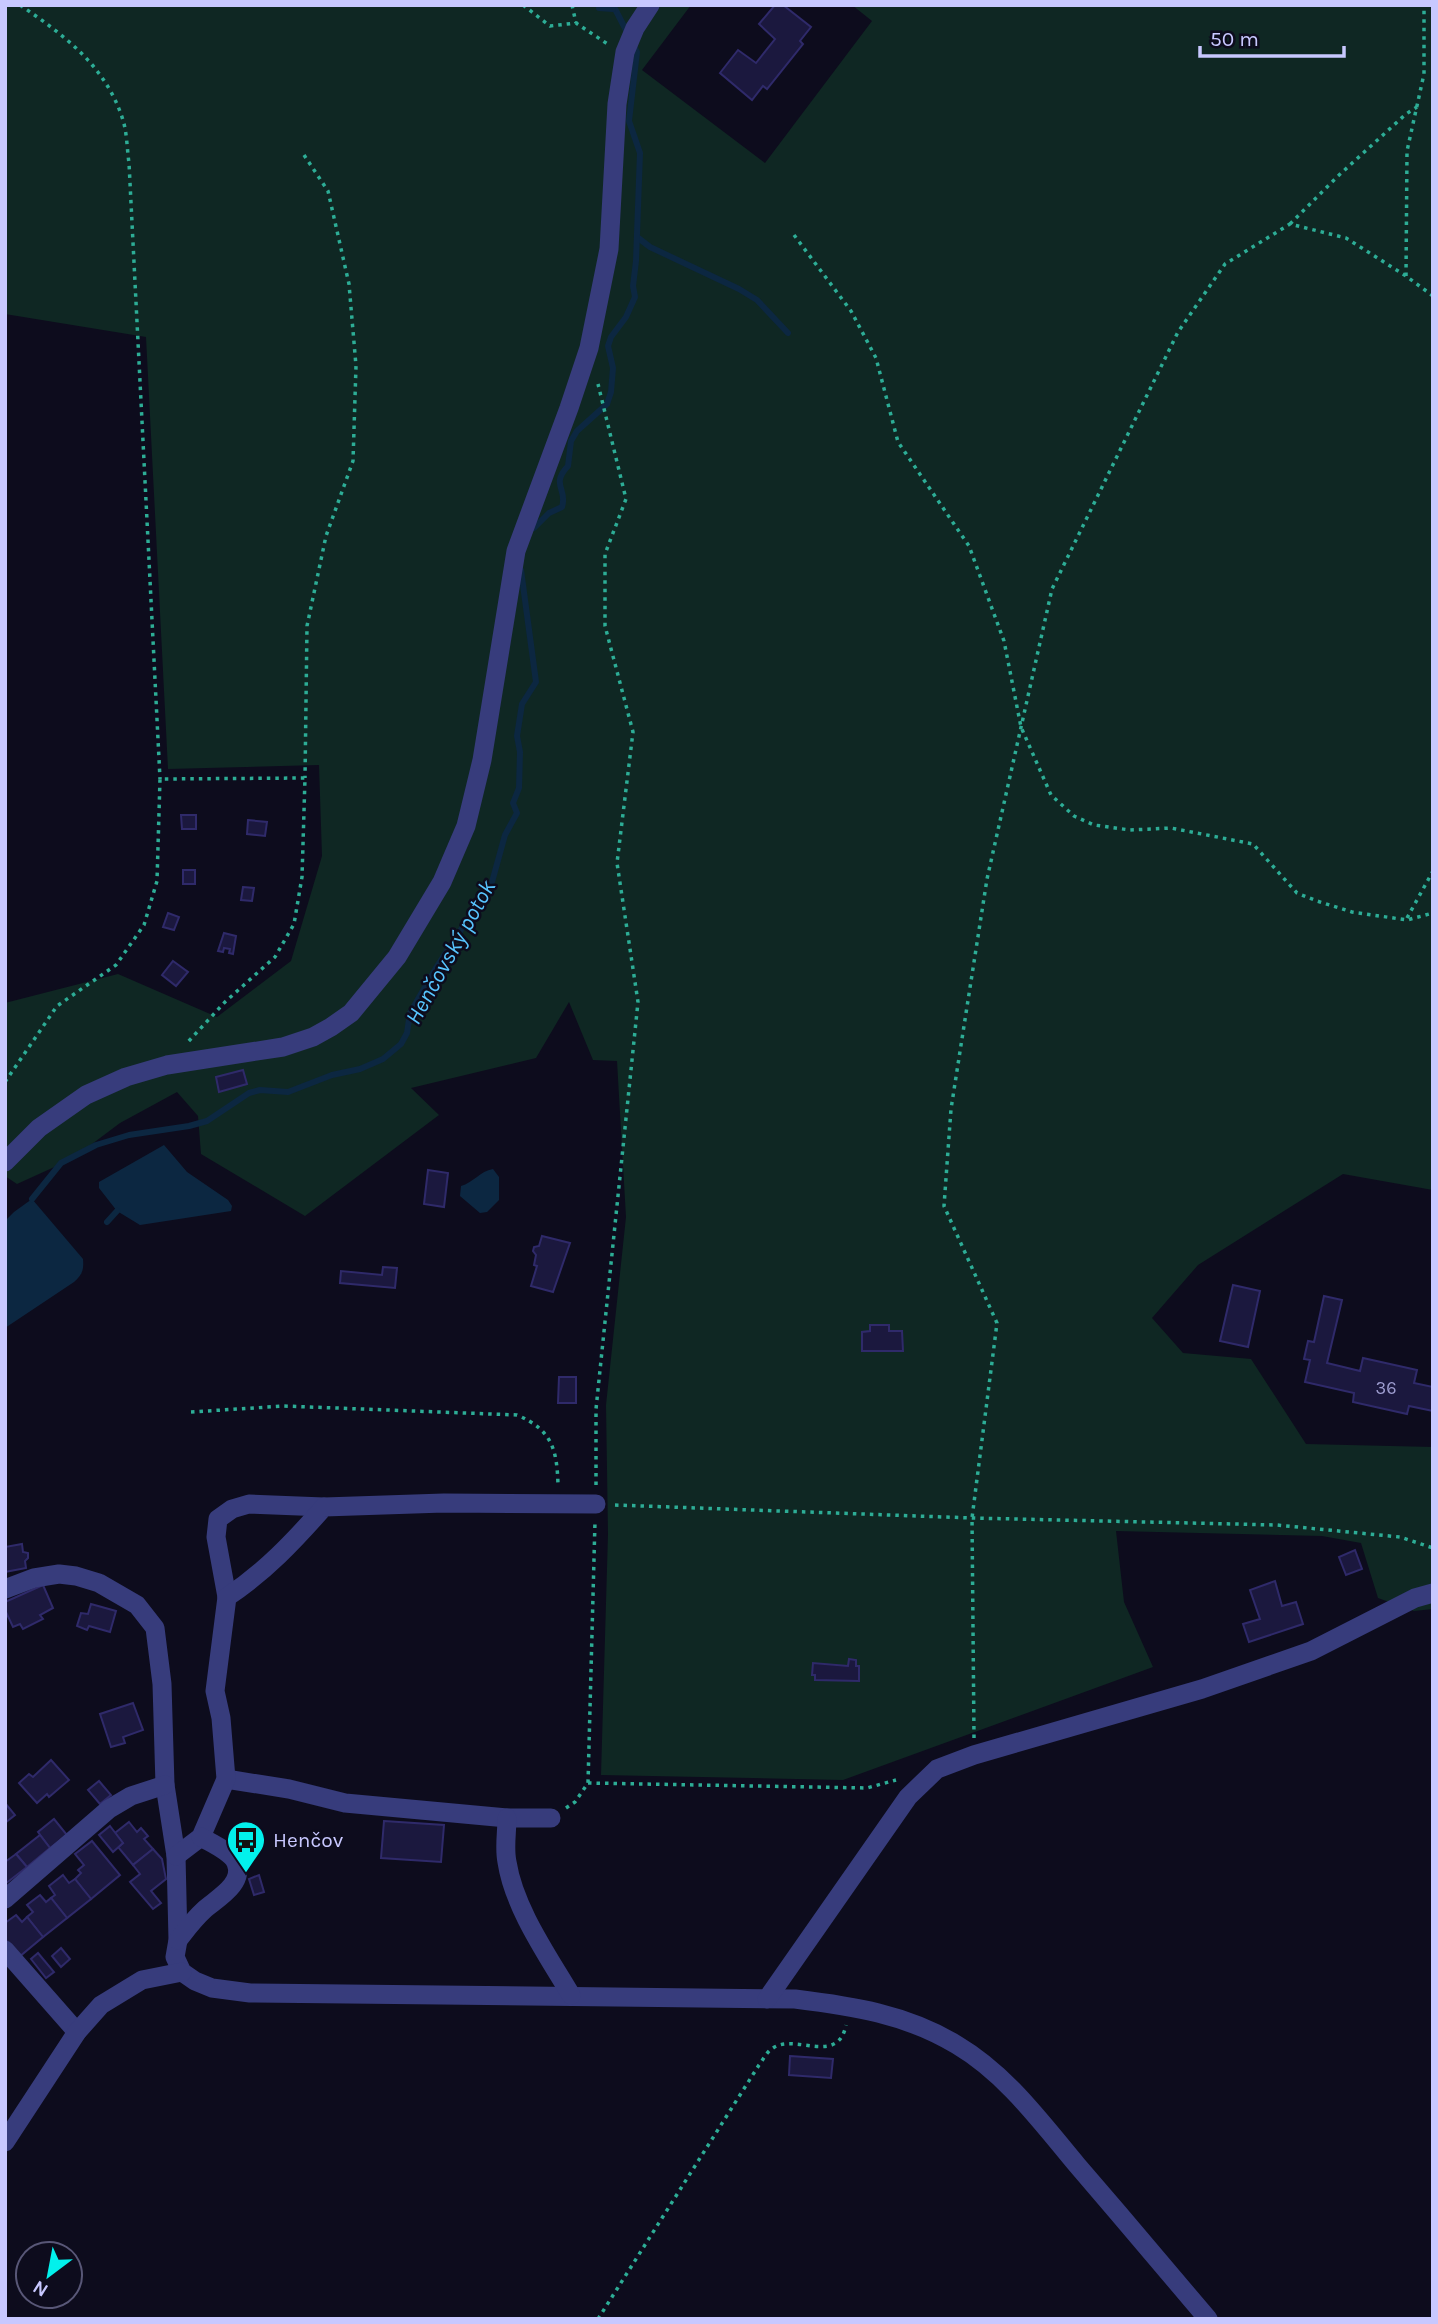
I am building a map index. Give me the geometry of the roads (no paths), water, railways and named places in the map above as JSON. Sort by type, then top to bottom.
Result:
[{"type":"street","points":[[5,1162],[38,1128],[86,1095],[125,1077],[167,1065],[283,1047],[313,1037],[331,1027],[351,1013],[397,957],[442,883],[466,826],[482,760],[516,551],[589,348],[609,249],[617,104],[625,52],[635,28],[650,5]]},
{"type":"street","points":[[176,1856],[201,1836],[226,1779],[221,1718],[215,1691],[227,1597],[216,1537],[218,1519],[232,1509],[249,1504],[324,1507],[444,1503],[596,1504]]},
{"type":"street","points":[[227,1597],[254,1579],[289,1548],[324,1507]]},
{"type":"street","points":[[5,1589],[46,1576],[76,1576],[100,1583],[137,1605],[155,1628],[161,1673],[165,1785],[176,1856],[178,1940],[175,1957],[182,1972],[195,1981],[212,1988],[250,1993],[795,1999],[849,2005],[885,2013],[956,2044],[989,2068],[1024,2102],[1208,2319]]},
{"type":"street","points":[[767,1999],[908,1797],[937,1769],[974,1755],[1202,1689],[1311,1651],[1415,1598],[1433,1593]]},
{"type":"street","points":[[226,1779],[289,1789],[345,1802],[507,1818],[551,1818]]},
{"type":"street","points":[[5,1899],[109,1808],[131,1796],[165,1785]]},
{"type":"street","points":[[507,1818],[506,1860],[514,1891],[571,1995]]},
{"type":"street","points":[[178,1940],[204,1910],[223,1896],[237,1878],[237,1864],[231,1856],[201,1836]]},
{"type":"street","points":[[5,1950],[77,2032]]},
{"type":"street","points":[[5,2142],[77,2032],[101,2004],[142,1980],[182,1972]]},
{"type":"water","points":[[164,1145],[187,1172],[228,1200],[232,1206],[231,1211],[140,1225],[117,1211],[99,1188],[99,1182]]},
{"type":"water","points":[[493,1169],[499,1177],[499,1200],[487,1212],[480,1213],[460,1196],[461,1186]]},
{"type":"water","points":[[32,1199],[83,1259],[83,1269],[74,1282],[5,1328],[5,1221]]},
{"type":"waterway","name":"Henčovský potok","points":[[613,5],[628,34]]},
{"type":"waterway","points":[[599,8],[613,9]]},
{"type":"waterway","name":"Henčovský potok","points":[[534,528],[549,513],[562,507],[560,478],[568,466],[571,441],[577,431],[607,404],[613,368],[608,346],[635,297],[633,286],[640,153],[629,121],[637,52],[633,44]]},
{"type":"waterway","points":[[637,237],[650,247],[757,300],[788,333]]},
{"type":"waterway","name":"Henčovský potok","points":[[32,1199],[61,1163],[96,1145],[129,1135],[207,1121],[249,1093],[260,1090],[288,1092],[332,1075],[360,1069],[383,1059],[401,1044],[407,1033],[410,1013],[492,882],[505,835],[517,813],[513,803],[519,788],[520,752],[517,736],[522,704],[536,682],[521,570]]},
{"type":"waterway","points":[[107,1222],[117,1211]]},
{"type":"place","name":"Henčov","points":[[246,1874]]}]
